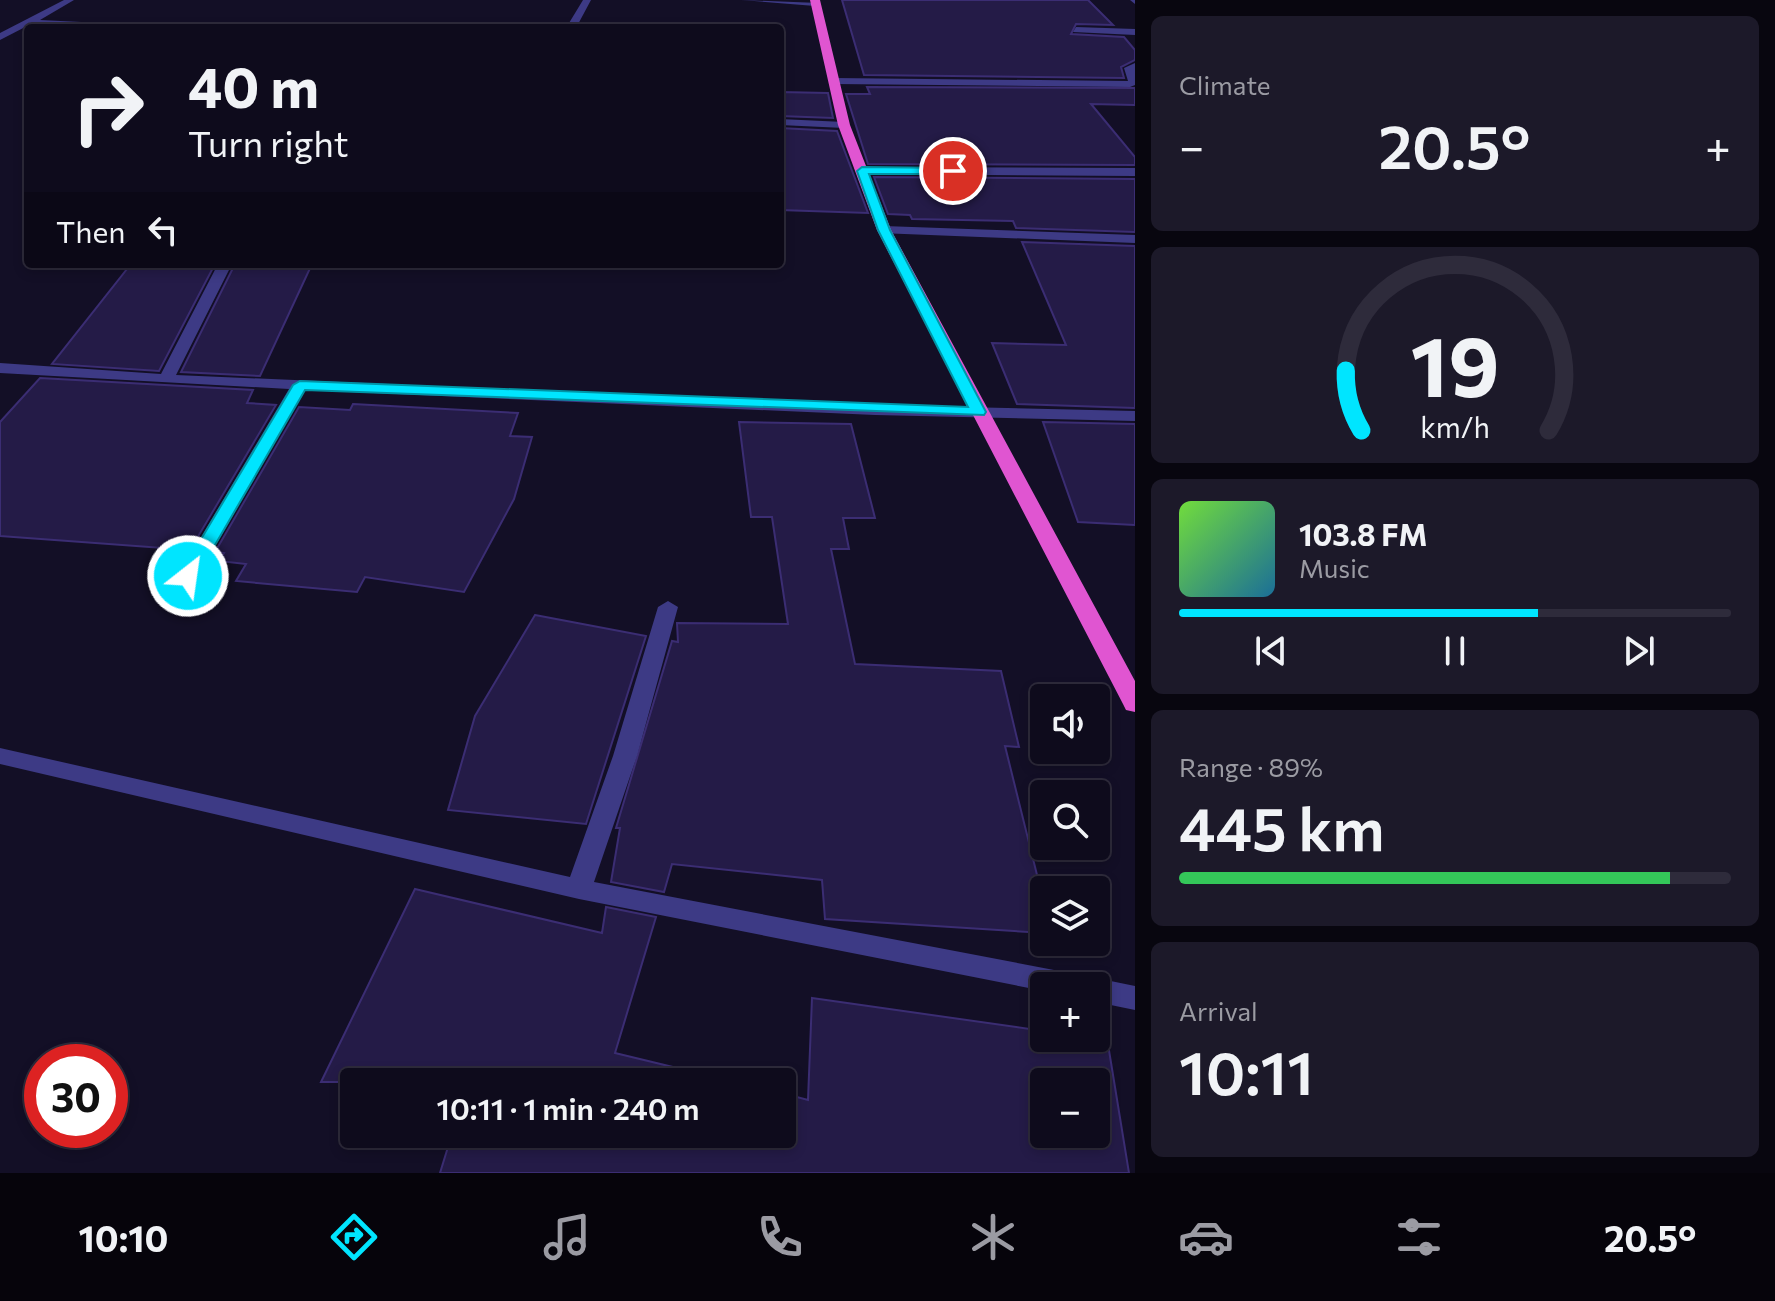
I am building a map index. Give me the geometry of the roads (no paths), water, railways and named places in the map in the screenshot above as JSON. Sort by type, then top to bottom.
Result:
[{"type":"highway","points":[[815,1],[844,125],[884,230],[1135,704]]},
{"type":"street","points":[[29,24],[70,0]]},
{"type":"street","points":[[573,24],[587,0]]},
{"type":"street","points":[[745,0],[815,1]]},
{"type":"street","points":[[33,22],[89,24]]},
{"type":"street","points":[[0,37],[24,26]]},
{"type":"street","points":[[1076,30],[1135,32]]},
{"type":"street","points":[[834,81],[1130,84],[1135,81],[1129,68],[1135,66]]},
{"type":"street","points":[[784,122],[844,125]]},
{"type":"street","points":[[862,171],[1135,172]]},
{"type":"street","points":[[884,230],[1135,239]]},
{"type":"street","points":[[166,379],[223,268]]},
{"type":"street","points":[[0,368],[300,385],[1135,416]]},
{"type":"street","points":[[188,576],[300,385]]},
{"type":"street","points":[[579,889],[625,756],[668,607]]},
{"type":"street","points":[[0,756],[579,889],[1030,977]]},
{"type":"street","points":[[1110,993],[1135,998]]}]
